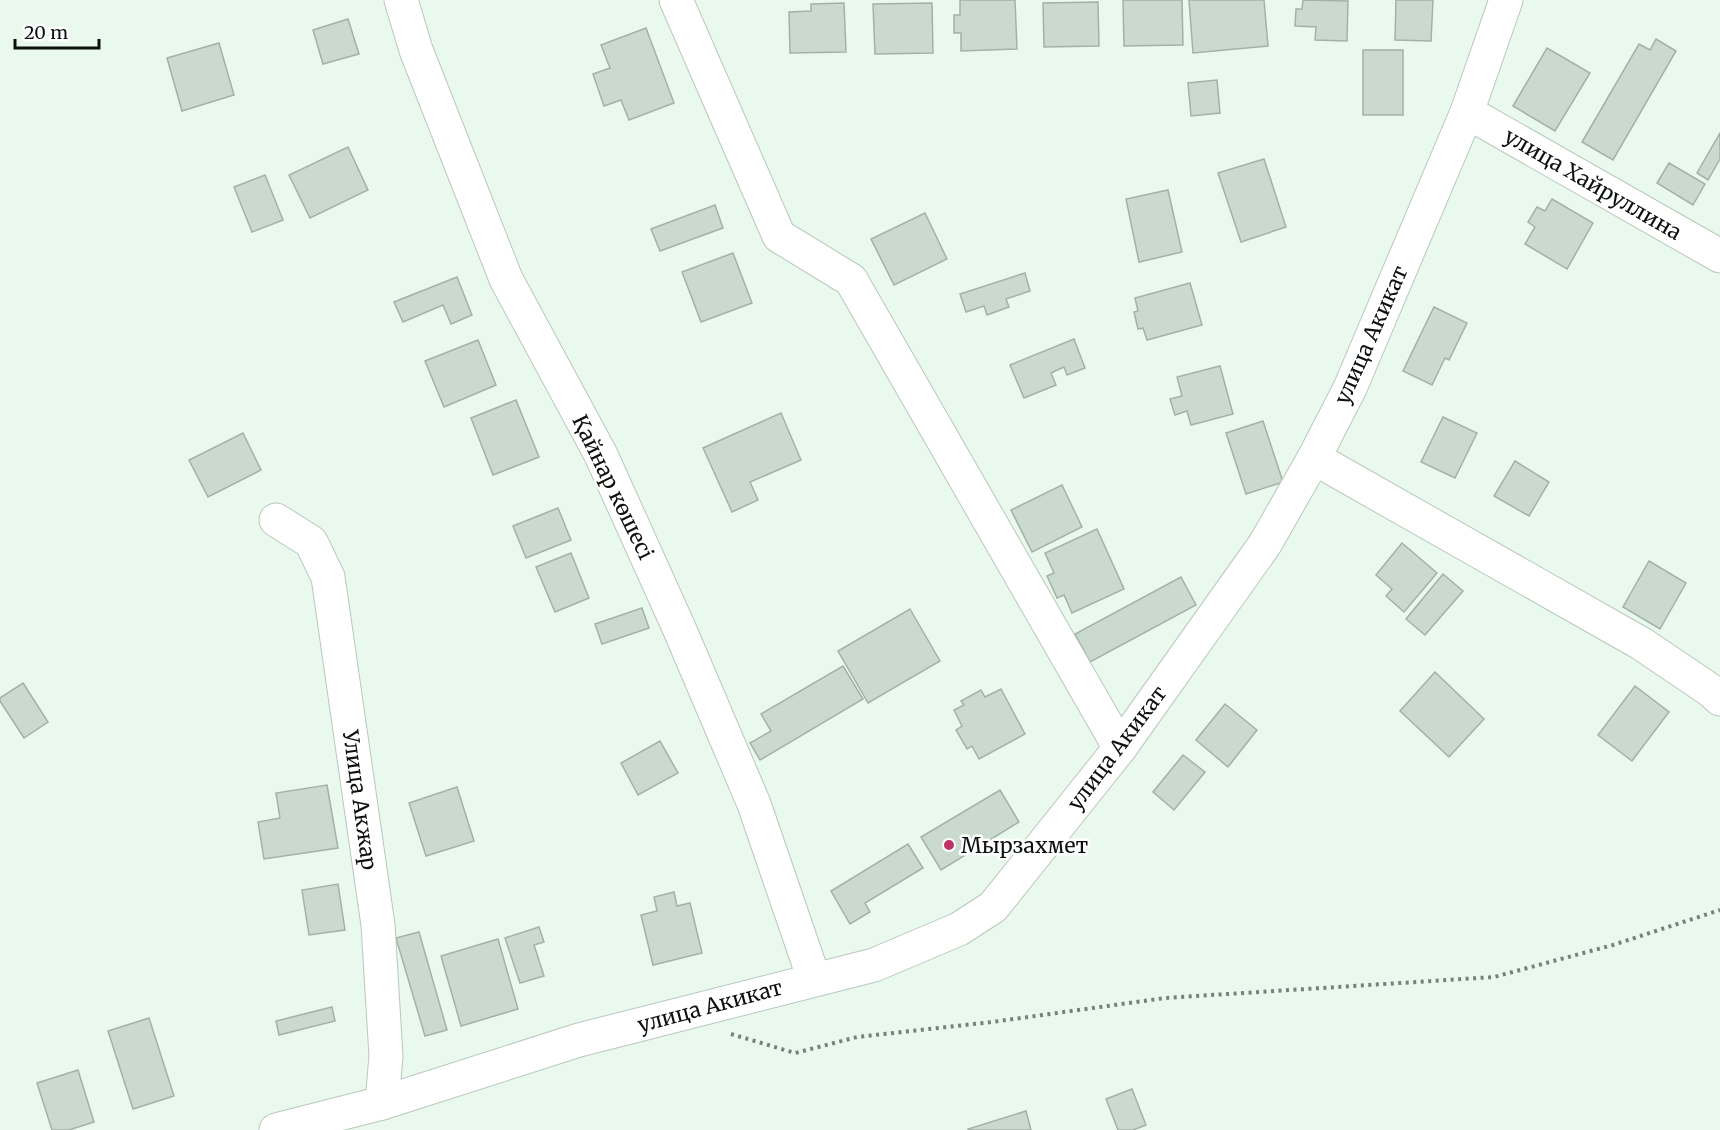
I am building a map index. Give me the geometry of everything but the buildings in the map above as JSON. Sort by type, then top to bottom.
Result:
[{"type":"street","name":"Қайнар көшесі","points":[[401,0],[416,50],[506,279],[601,455],[679,628],[754,804],[814,979]]},
{"type":"street","points":[[676,0],[778,236],[852,280],[1120,748]]},
{"type":"street","name":"улица Акикат","points":[[276,1130],[382,1103],[579,1040],[874,964],[959,929],[993,907],[1120,748],[1265,544],[1314,458],[1350,388],[1467,112],[1506,0]]},
{"type":"street","name":"улица Хайруллина","points":[[1467,112],[1720,256]]},
{"type":"street","points":[[1314,458],[1642,644],[1720,699]]},
{"type":"street","name":"Улица Акжар","points":[[276,520],[311,542],[328,577],[378,925],[386,1056],[382,1103]]},
{"type":"path","points":[[723,1032],[795,1053],[857,1037],[992,1022],[1165,998],[1494,977],[1613,945],[1720,910]]},
{"type":"place","name":"Мырзахмет","points":[[949,845]]}]
